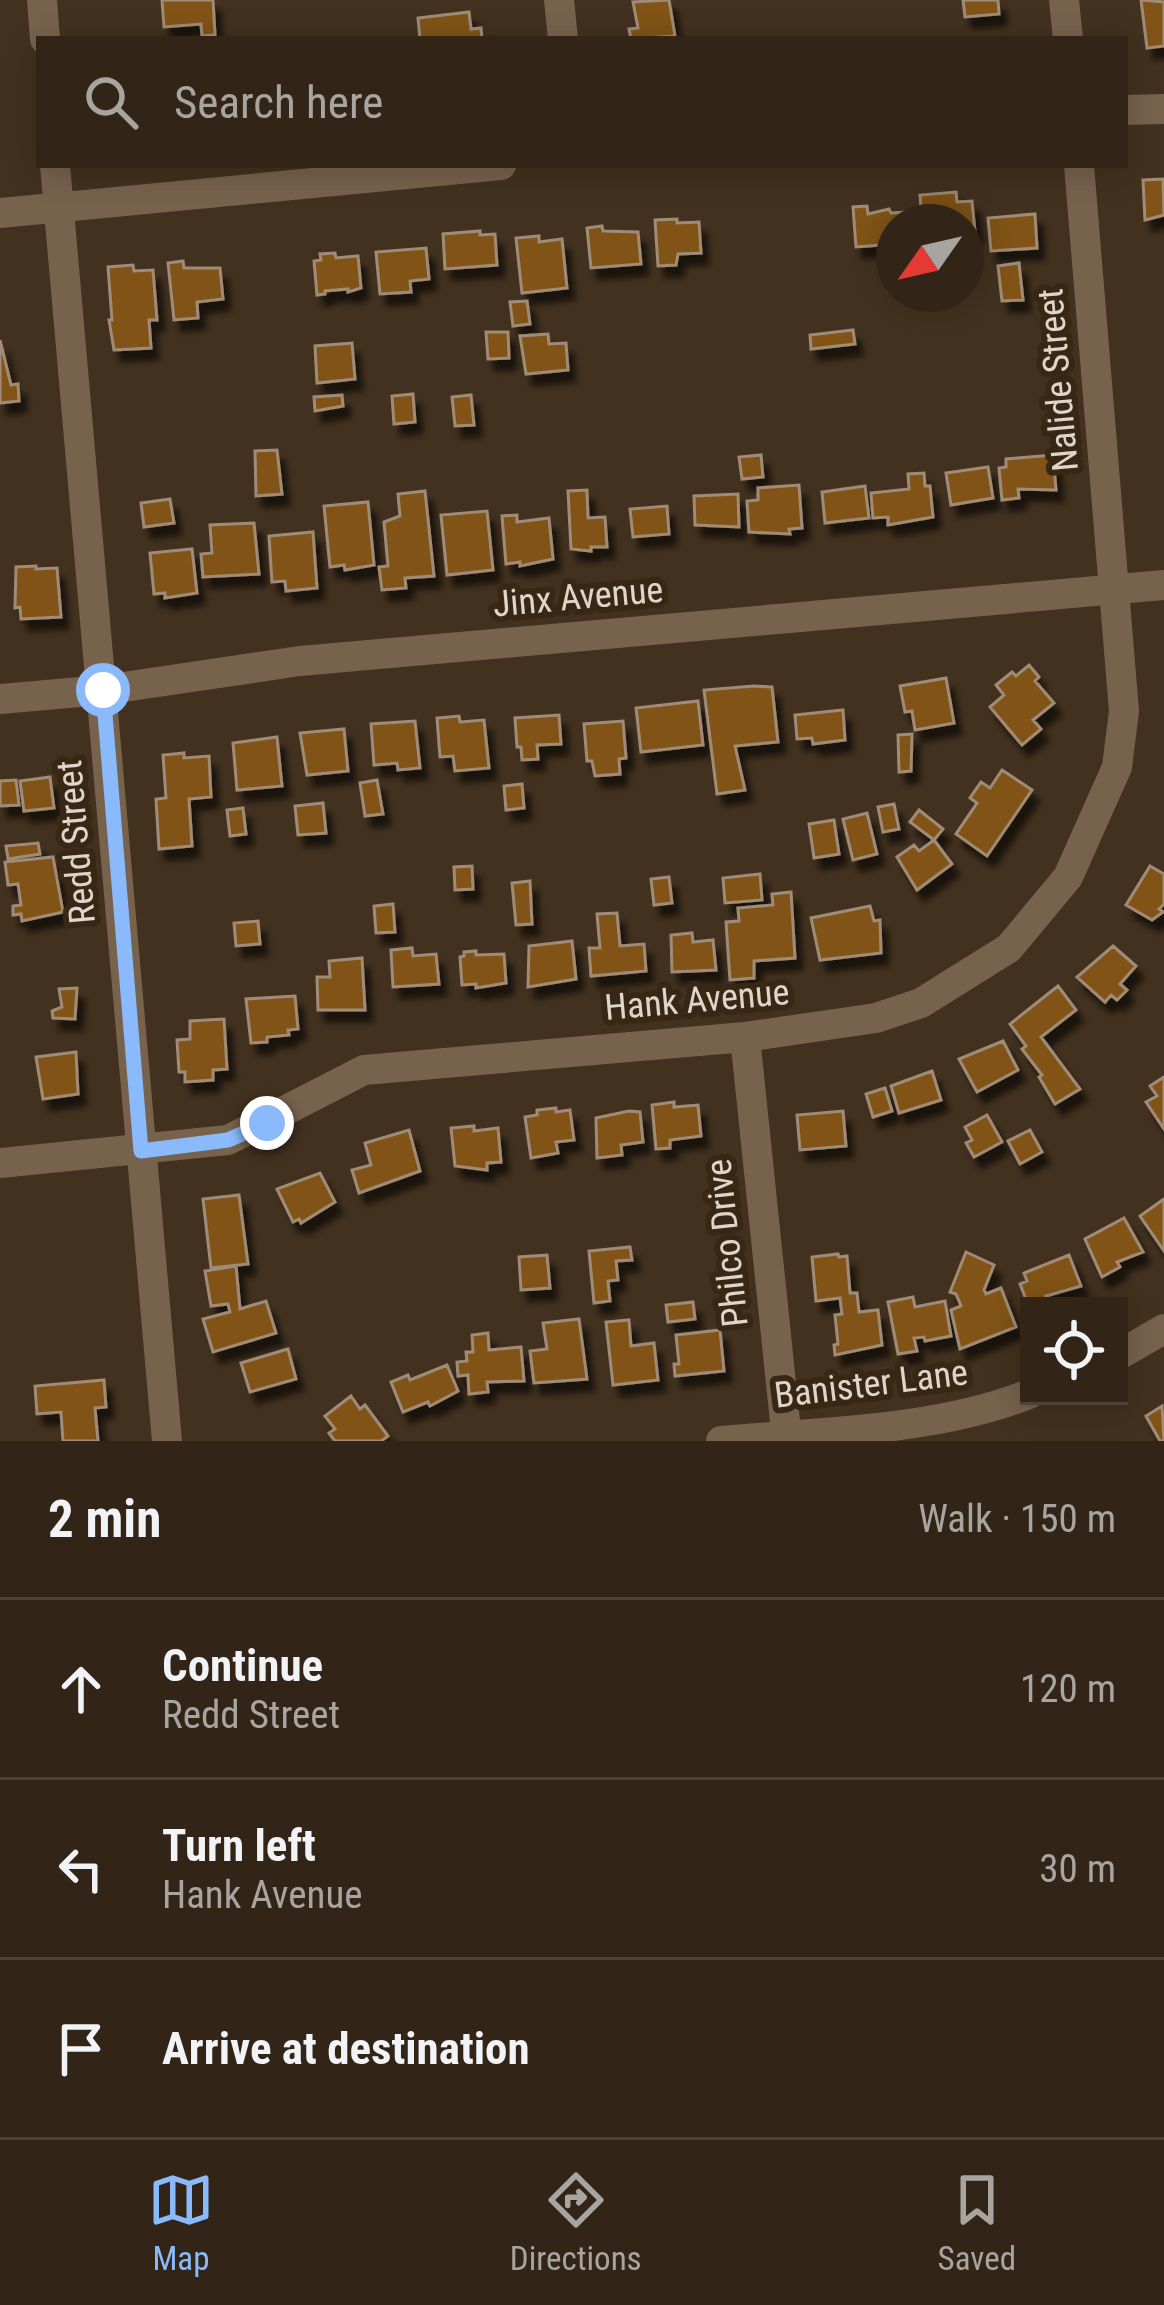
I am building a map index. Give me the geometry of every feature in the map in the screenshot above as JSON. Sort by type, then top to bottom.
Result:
[{"type":"street","points":[[42,0],[45,36]]},
{"type":"street","points":[[559,0],[563,36]]},
{"type":"street","points":[[1064,0],[1068,36]]},
{"type":"street","points":[[1128,110],[1164,109]]},
{"type":"street","name":"Redd Street","points":[[55,168],[166,1441]]},
{"type":"street","points":[[0,214],[471,168]]},
{"type":"street","name":"Nalide Street","points":[[1079,168],[1114,588]]},
{"type":"street","name":"Jinx Avenue","points":[[0,699],[103,690],[300,661],[1164,585]]},
{"type":"street","name":"Hank Avenue","points":[[0,1163],[228,1140],[364,1070],[745,1037],[876,1018],[921,1004],[1009,948],[1068,877],[1117,767],[1124,711],[1114,588]]},
{"type":"street","name":"Philco Drive","points":[[745,1037],[787,1438]]},
{"type":"street","points":[[1128,1350],[1164,1330]]},
{"type":"street","name":"Banister Lane","points":[[721,1441],[874,1427],[1000,1406],[1020,1398]]},
{"type":"building","points":[[162,0],[213,0],[215,35],[202,36],[201,24],[164,27]]},
{"type":"building","points":[[669,0],[675,36],[630,36],[629,29],[638,28],[633,2]]},
{"type":"building","points":[[963,0],[998,0],[999,14],[965,17]]},
{"type":"building","points":[[1141,0],[1164,2],[1164,46],[1147,48]]},
{"type":"building","points":[[469,12],[471,29],[481,28],[482,36],[420,36],[418,18]]},
{"type":"building","points":[[1163,179],[1164,215],[1145,220],[1143,180]]},
{"type":"building","points":[[956,192],[957,202],[972,204],[921,204],[920,195]]},
{"type":"building","points":[[867,206],[868,214],[876,212],[876,245],[856,247],[853,207]]},
{"type":"building","points":[[1035,214],[1037,248],[991,251],[988,218]]},
{"type":"building","points":[[677,219],[677,223],[699,222],[701,253],[678,254],[676,265],[658,266],[655,220]]},
{"type":"building","points":[[602,226],[603,231],[638,232],[641,264],[591,268],[587,228]]},
{"type":"building","points":[[480,231],[480,235],[495,234],[497,265],[445,269],[443,234]]},
{"type":"building","points":[[539,236],[539,242],[562,239],[567,288],[522,293],[516,238]]},
{"type":"building","points":[[426,248],[429,279],[410,281],[411,292],[380,294],[376,252]]},
{"type":"building","points":[[335,253],[336,258],[358,256],[361,288],[317,295],[314,261],[321,260],[320,254]]},
{"type":"building","points":[[183,261],[184,268],[220,268],[223,299],[197,302],[198,318],[174,320],[168,263]]},
{"type":"building","points":[[1019,263],[1023,300],[1002,301],[998,266]]},
{"type":"building","points":[[133,265],[134,271],[153,270],[157,320],[149,320],[151,348],[114,350],[108,267]]},
{"type":"building","points":[[527,301],[530,324],[513,326],[510,302]]},
{"type":"building","points":[[853,330],[855,344],[811,349],[810,335]]},
{"type":"building","points":[[486,332],[508,332],[509,358],[488,359]]},
{"type":"building","points":[[548,334],[549,344],[566,343],[568,370],[526,374],[520,336]]},
{"type":"building","points":[[0,340],[11,385],[18,384],[19,401],[0,403]]},
{"type":"building","points":[[352,343],[355,379],[317,383],[315,346]]},
{"type":"building","points":[[413,394],[415,422],[394,424],[392,396]]},
{"type":"building","points":[[342,395],[343,406],[315,411],[314,397]]},
{"type":"building","points":[[471,395],[474,425],[455,426],[452,397]]},
{"type":"building","points":[[277,450],[282,494],[256,496],[255,451]]},
{"type":"building","points":[[761,455],[763,477],[742,479],[739,457]]},
{"type":"building","points":[[1053,455],[1056,490],[1018,489],[1019,498],[1002,500],[999,468],[1006,467],[1006,459]]},
{"type":"building","points":[[988,467],[993,498],[951,505],[946,473]]},
{"type":"building","points":[[924,473],[933,517],[888,525],[888,517],[873,518],[871,493],[909,489],[908,474]]},
{"type":"building","points":[[799,485],[802,528],[789,529],[790,534],[749,532],[747,501],[758,500],[758,488]]},
{"type":"building","points":[[865,486],[869,518],[825,523],[822,492]]},
{"type":"building","points":[[587,490],[588,518],[605,517],[607,547],[571,549],[568,491]]},
{"type":"building","points":[[425,491],[434,576],[405,578],[406,588],[382,590],[379,567],[388,566],[384,522],[400,516],[398,494]]},
{"type":"building","points":[[738,494],[739,527],[695,525],[694,496]]},
{"type":"building","points":[[170,499],[174,523],[144,527],[141,503]]},
{"type":"building","points":[[368,502],[374,565],[345,570],[344,565],[330,567],[324,506]]},
{"type":"building","points":[[667,506],[669,534],[633,537],[630,509]]},
{"type":"building","points":[[487,511],[493,570],[447,575],[441,515]]},
{"type":"building","points":[[517,515],[517,522],[549,518],[553,559],[506,564],[502,516]]},
{"type":"building","points":[[254,523],[259,574],[203,577],[201,554],[212,553],[210,525]]},
{"type":"building","points":[[313,532],[317,588],[286,591],[285,581],[272,582],[269,536]]},
{"type":"building","points":[[192,549],[197,593],[165,598],[165,593],[154,594],[150,553]]},
{"type":"building","points":[[16,567],[57,568],[61,617],[21,619],[20,607],[15,608]]},
{"type":"building","points":[[1029,665],[1039,677],[1035,681],[1054,703],[1033,720],[1041,729],[1022,745],[990,707],[1004,695],[996,685]]},
{"type":"building","points":[[946,678],[954,723],[915,730],[912,711],[905,712],[900,686]]},
{"type":"building","points":[[772,687],[778,742],[735,746],[745,790],[717,794],[704,690]]},
{"type":"building","points":[[698,701],[703,745],[641,752],[636,708]]},
{"type":"building","points":[[843,710],[845,740],[813,744],[812,738],[797,739],[795,715]]},
{"type":"building","points":[[559,715],[561,744],[537,745],[538,759],[522,760],[515,718]]},
{"type":"building","points":[[459,716],[460,722],[484,720],[489,768],[455,771],[453,756],[440,757],[437,718]]},
{"type":"building","points":[[415,721],[420,768],[374,765],[371,724]]},
{"type":"building","points":[[623,721],[626,758],[619,759],[620,774],[595,776],[592,761],[587,761],[584,724]]},
{"type":"building","points":[[344,729],[348,771],[307,775],[300,733]]},
{"type":"building","points":[[912,734],[911,771],[899,772],[898,735]]},
{"type":"building","points":[[277,737],[282,786],[237,790],[233,743]]},
{"type":"building","points":[[184,753],[184,758],[209,756],[211,797],[189,799],[192,846],[159,849],[156,799],[166,798],[163,755]]},
{"type":"building","points":[[1002,770],[1032,790],[987,856],[956,834],[977,803],[970,798],[981,782],[990,788]]},
{"type":"building","points":[[50,777],[54,808],[24,811],[20,781]]},
{"type":"building","points":[[16,780],[19,805],[0,806],[0,781]]},
{"type":"building","points":[[377,780],[383,814],[365,816],[360,783]]},
{"type":"building","points":[[522,784],[524,808],[506,810],[504,786]]},
{"type":"building","points":[[323,803],[326,833],[298,835],[295,806]]},
{"type":"building","points":[[894,804],[899,829],[883,832],[878,807]]},
{"type":"building","points":[[243,808],[246,834],[230,836],[227,810]]},
{"type":"building","points":[[919,810],[943,829],[934,840],[910,822]]},
{"type":"building","points":[[867,813],[877,854],[853,860],[843,819]]},
{"type":"building","points":[[834,820],[839,854],[814,858],[809,824]]},
{"type":"building","points":[[934,840],[952,864],[917,890],[897,857],[914,845],[919,851]]},
{"type":"building","points":[[38,843],[40,854],[8,859],[6,846]]},
{"type":"building","points":[[53,857],[63,912],[22,921],[21,914],[13,915],[13,906],[21,905],[18,884],[8,885],[5,862]]},
{"type":"building","points":[[472,866],[473,889],[455,890],[454,867]]},
{"type":"building","points":[[1150,866],[1164,874],[1164,904],[1159,909],[1163,912],[1152,920],[1126,905]]},
{"type":"building","points":[[760,874],[762,900],[725,903],[723,878]]},
{"type":"building","points":[[669,877],[672,903],[654,905],[651,879]]},
{"type":"building","points":[[530,881],[532,924],[516,925],[512,883]]},
{"type":"building","points":[[791,892],[795,958],[754,961],[754,978],[730,980],[726,922],[739,921],[738,908],[773,905],[772,894]]},
{"type":"building","points":[[393,904],[395,932],[376,933],[374,906]]},
{"type":"building","points":[[870,906],[874,921],[880,920],[881,953],[820,960],[811,918]]},
{"type":"building","points":[[617,913],[620,946],[644,944],[646,971],[591,976],[589,948],[600,948],[597,914]]},
{"type":"building","points":[[258,921],[260,944],[236,946],[234,923]]},
{"type":"building","points":[[692,933],[693,942],[713,940],[716,970],[672,972],[671,935]]},
{"type":"building","points":[[572,941],[576,979],[528,987],[529,946]]},
{"type":"building","points":[[1113,946],[1136,966],[1120,984],[1127,990],[1117,1000],[1111,995],[1105,1002],[1077,977]]},
{"type":"building","points":[[412,948],[413,956],[436,954],[439,984],[393,987],[391,950]]},
{"type":"building","points":[[476,951],[476,955],[504,954],[506,983],[476,988],[476,984],[462,985],[460,957]]},
{"type":"building","points":[[362,958],[365,1010],[318,1010],[317,977],[330,977],[329,961]]},
{"type":"building","points":[[1058,986],[1076,1010],[1041,1037],[1080,1089],[1055,1104],[1010,1024]]},
{"type":"building","points":[[77,988],[75,1019],[53,1018],[52,1011],[62,1007],[59,989]]},
{"type":"building","points":[[295,996],[298,1029],[267,1037],[267,1042],[251,1043],[246,999]]},
{"type":"building","points":[[224,1019],[227,1069],[213,1070],[213,1080],[185,1082],[185,1072],[179,1072],[177,1040],[190,1039],[190,1021]]},
{"type":"building","points":[[1003,1041],[1018,1070],[977,1092],[959,1059]]},
{"type":"building","points":[[76,1052],[78,1094],[43,1099],[36,1057]]},
{"type":"building","points":[[932,1071],[941,1100],[899,1113],[891,1086]]},
{"type":"building","points":[[1164,1077],[1164,1129],[1146,1102],[1157,1096],[1150,1086]]},
{"type":"building","points":[[885,1088],[892,1111],[873,1117],[866,1094]]},
{"type":"building","points":[[674,1102],[674,1107],[698,1105],[701,1136],[670,1140],[670,1148],[656,1149],[652,1105]]},
{"type":"building","points":[[556,1108],[556,1112],[570,1110],[574,1140],[556,1142],[558,1153],[531,1158],[525,1117]]},
{"type":"building","points":[[843,1111],[846,1146],[800,1150],[797,1115]]},
{"type":"building","points":[[640,1112],[643,1142],[621,1145],[622,1155],[597,1158],[596,1118]]},
{"type":"building","points":[[987,1115],[1002,1142],[974,1157],[966,1143],[972,1140],[965,1127]]},
{"type":"building","points":[[474,1126],[474,1131],[498,1128],[501,1162],[487,1163],[487,1170],[455,1166],[451,1128]]},
{"type":"building","points":[[409,1130],[420,1171],[359,1193],[352,1170],[371,1165],[365,1143]]},
{"type":"building","points":[[1030,1130],[1042,1152],[1020,1164],[1008,1141]]},
{"type":"building","points":[[320,1173],[335,1202],[301,1223],[299,1219],[293,1222],[277,1189]]},
{"type":"building","points":[[239,1195],[248,1264],[211,1268],[203,1199]]},
{"type":"building","points":[[1164,1199],[1164,1251],[1140,1216]]},
{"type":"building","points":[[1124,1218],[1143,1252],[1117,1262],[1120,1267],[1102,1277],[1085,1239]]},
{"type":"building","points":[[630,1247],[632,1260],[616,1261],[618,1280],[608,1281],[610,1301],[594,1303],[589,1251]]},
{"type":"building","points":[[966,1252],[994,1265],[984,1290],[986,1294],[1001,1288],[1016,1327],[960,1349],[951,1310],[961,1306],[950,1292]]},
{"type":"building","points":[[547,1255],[550,1288],[521,1290],[519,1257]]},
{"type":"building","points":[[1069,1255],[1081,1286],[1046,1297],[1025,1297],[1020,1284],[1027,1281],[1024,1273]]},
{"type":"building","points":[[847,1256],[850,1293],[857,1293],[859,1312],[878,1310],[882,1345],[835,1355],[840,1298],[816,1301],[812,1257]]},
{"type":"building","points":[[236,1266],[240,1309],[266,1301],[276,1333],[213,1352],[203,1319],[230,1312],[228,1304],[211,1306],[205,1271]]},
{"type":"building","points":[[913,1297],[915,1307],[945,1301],[951,1336],[914,1338],[917,1351],[898,1354],[888,1302]]},
{"type":"building","points":[[693,1302],[695,1319],[668,1322],[666,1305]]},
{"type":"building","points":[[579,1319],[587,1379],[534,1383],[530,1351],[547,1349],[543,1323]]},
{"type":"building","points":[[629,1320],[631,1346],[654,1343],[658,1380],[613,1385],[606,1322]]},
{"type":"building","points":[[720,1330],[724,1371],[675,1376],[674,1364],[679,1364],[676,1335]]},
{"type":"building","points":[[488,1333],[489,1350],[521,1347],[524,1381],[487,1382],[488,1392],[469,1394],[468,1375],[458,1376],[457,1362],[467,1361],[466,1352],[473,1352],[472,1335]]},
{"type":"building","points":[[288,1349],[296,1379],[250,1392],[241,1363]]},
{"type":"building","points":[[447,1365],[458,1391],[430,1406],[428,1402],[403,1412],[391,1382],[408,1375],[410,1380]]},
{"type":"building","points":[[104,1380],[106,1407],[95,1408],[98,1441],[63,1441],[61,1412],[37,1414],[35,1386]]},
{"type":"building","points":[[351,1396],[360,1409],[365,1405],[388,1436],[381,1441],[335,1441],[329,1433],[335,1429],[325,1416]]},
{"type":"building","points":[[1162,1406],[1164,1441],[1160,1441],[1146,1416]]},
{"type":"route","points":[[103,690],[141,1151],[228,1140],[267,1123]]}]
